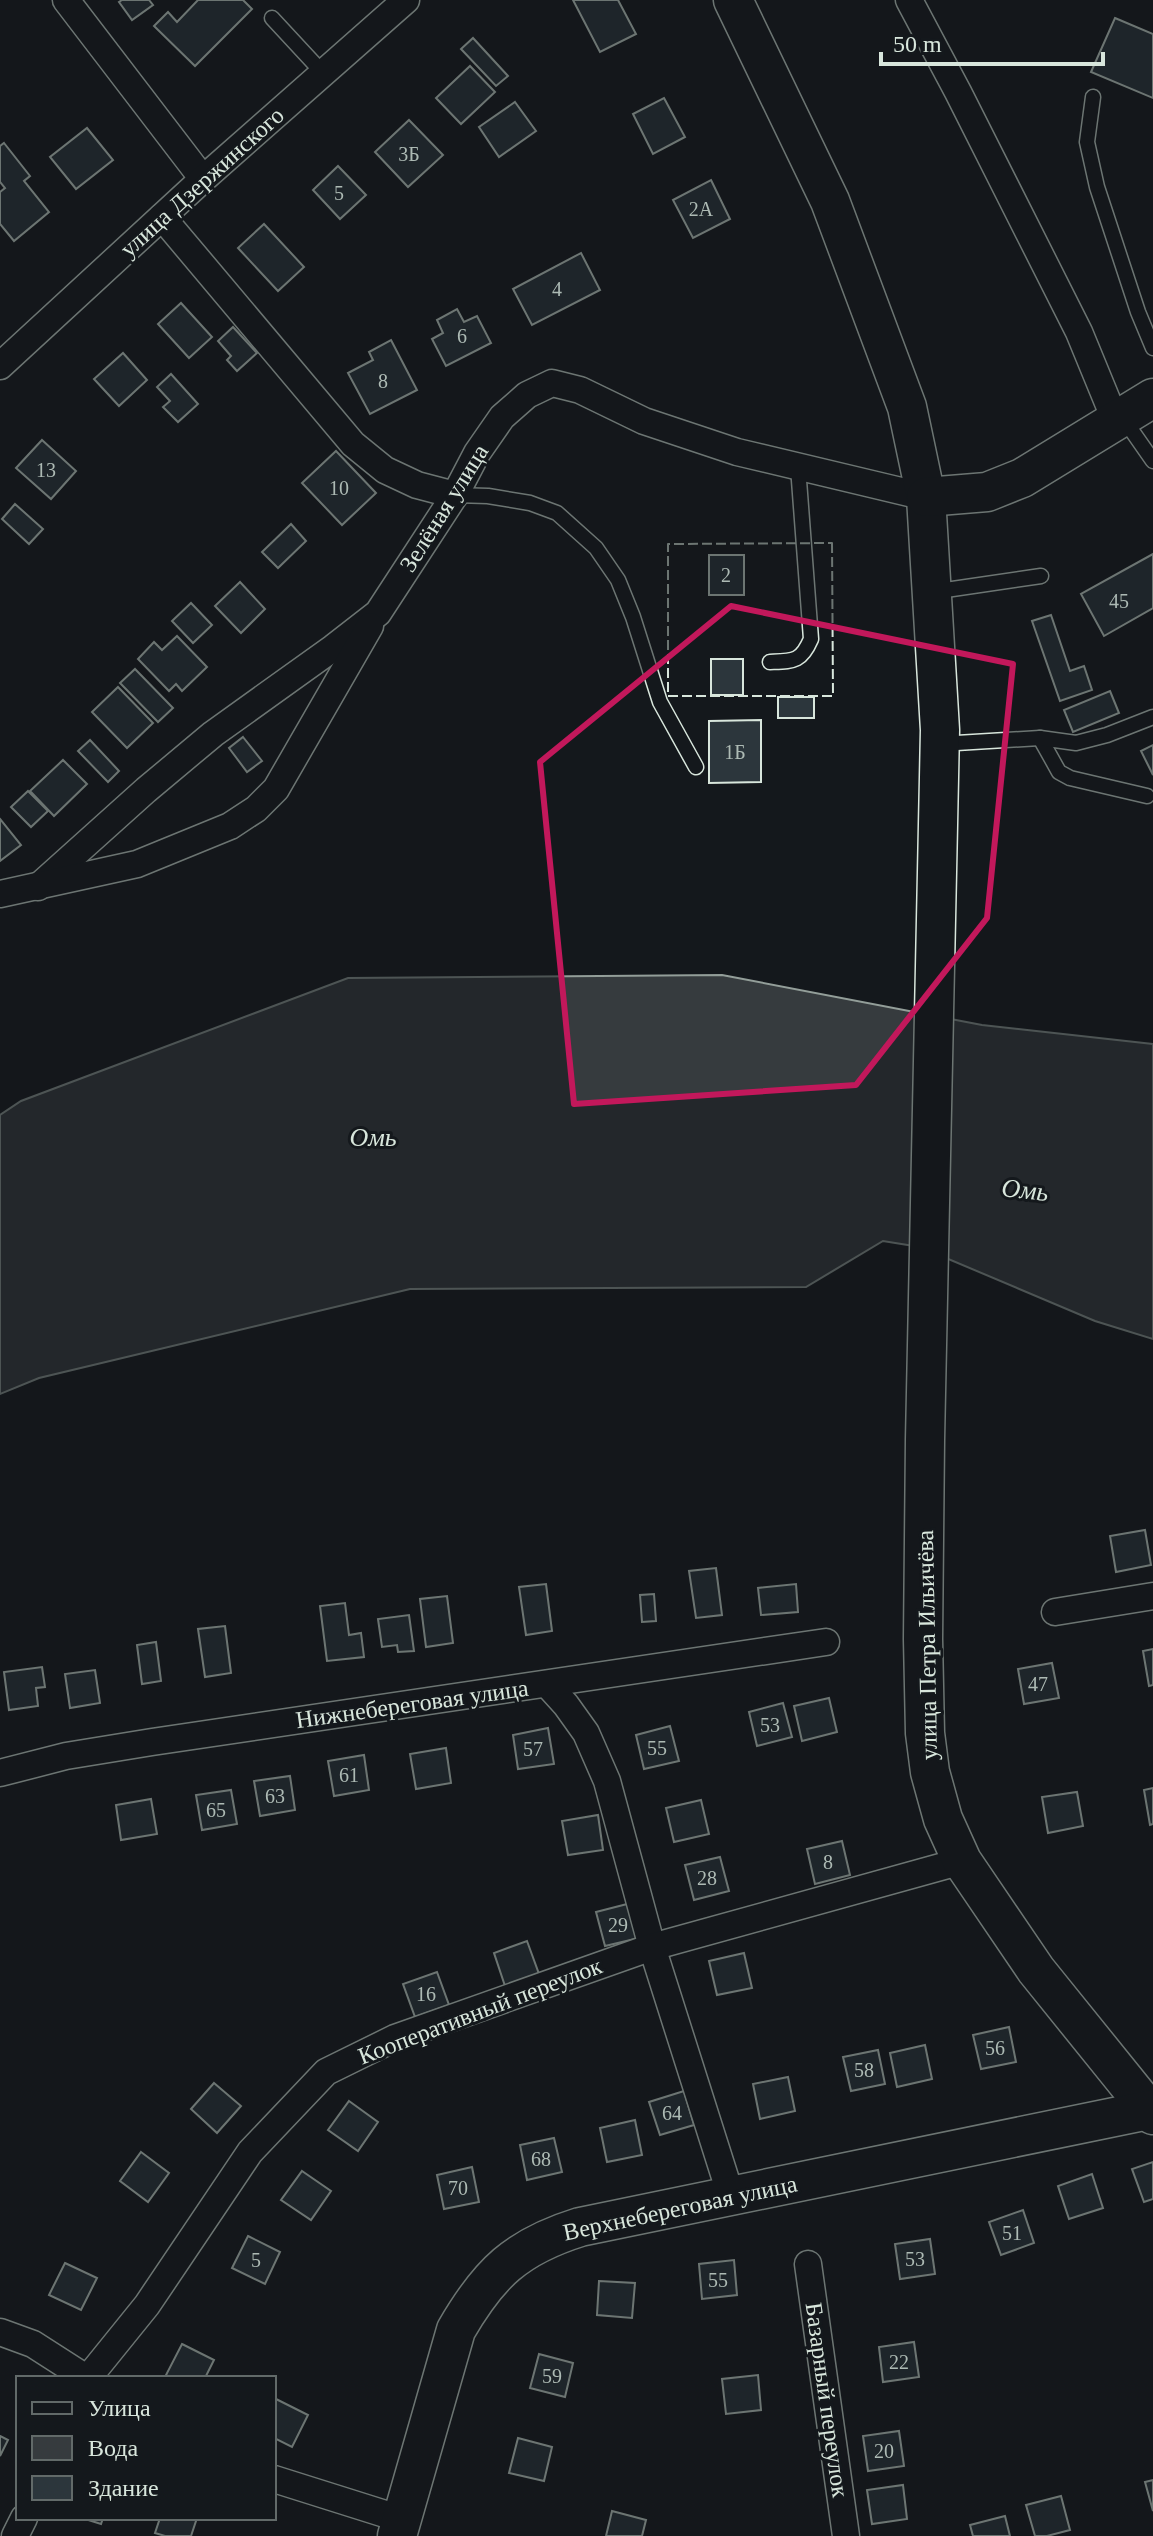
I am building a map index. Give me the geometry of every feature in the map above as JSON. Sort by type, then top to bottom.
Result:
[{"type":"main road","name":"улица Петра Ильичёва","points":[[733,0],[830,201],[907,407],[926,497],[940,744],[925,1440],[925,1733],[930,1772],[943,1819],[962,1861],[1036,1970],[1152,2112]]},
{"type":"main road","points":[[926,497],[987,492],[1022,478],[1130,412]]},
{"type":"main road","name":"Верхнебереговая улица","points":[[399,2527],[456,2330],[471,2304],[492,2278],[519,2253],[547,2238],[580,2227],[1152,2112]]},
{"type":"street","points":[[66,0],[203,179]]},
{"type":"street","name":"улица Дзержинского","points":[[0,366],[203,179],[406,0]]},
{"type":"street","points":[[909,0],[1079,332],[1130,412]]},
{"type":"street","points":[[162,217],[353,444],[385,470],[417,485],[455,495]]},
{"type":"street","name":"Зелёная улица","points":[[38,887],[213,734],[378,613],[502,417],[527,395],[552,383],[580,390],[658,425],[737,452],[926,497]]},
{"type":"street","points":[[0,894],[137,864],[230,826],[256,809],[276,789],[378,613]]},
{"type":"street","points":[[1055,1612],[1153,1596]]},
{"type":"street","name":"Нижнебереговая улица","points":[[0,1773],[66,1756],[152,1742],[826,1642]]},
{"type":"street","points":[[547,1684],[586,1733],[607,1781],[652,1947],[731,2196]]},
{"type":"street","name":"Кооперативный переулок","points":[[89,2376],[147,2305],[250,2152],[326,2072],[395,2038],[652,1947],[962,1861]]},
{"type":"street","name":"Базарный переулок","points":[[808,2264],[846,2536]]},
{"type":"street","points":[[0,2332],[33,2344],[84,2376]]},
{"type":"street","points":[[276,2480],[399,2527]]},
{"type":"lane","points":[[272,18],[323,73]]},
{"type":"lane","points":[[1093,97],[1087,142],[1097,187],[1153,348]]},
{"type":"lane","points":[[1130,412],[1153,461]]},
{"type":"lane","points":[[770,662],[791,662],[804,654],[811,639],[798,467]]},
{"type":"lane","points":[[455,495],[502,498],[530,503],[557,513],[596,548],[618,580],[660,702],[696,767]]},
{"type":"lane","points":[[932,592],[1041,576]]},
{"type":"lane","points":[[940,744],[1040,738],[1076,743],[1153,717]]},
{"type":"lane","points":[[1040,738],[1059,772],[1070,778],[1147,796]]},
{"type":"highlighted area","points":[[731,606],[1013,664],[987,918],[856,1085],[574,1104],[540,762]]},
{"type":"water","name":"Омь","points":[[722,975],[982,1025],[1153,1044],[1153,1339],[1095,1321],[920,1247],[883,1241],[806,1287],[410,1289],[39,1378],[0,1394],[0,1115],[21,1101],[348,978]]},
{"type":"building","points":[[149,0],[153,5],[132,20],[119,2]]},
{"type":"building","points":[[198,0],[243,0],[252,9],[195,66],[154,26],[168,12],[177,22]]},
{"type":"building","points":[[573,0],[618,0],[636,34],[600,52]]},
{"type":"building","points":[[1115,18],[1153,34],[1153,98],[1091,72]]},
{"type":"building","points":[[473,38],[508,76],[496,86],[461,49]]},
{"type":"building","points":[[470,66],[495,92],[461,124],[436,98]]},
{"type":"building","points":[[664,98],[685,137],[653,154],[633,114]]},
{"type":"building","points":[[515,102],[536,131],[499,157],[479,127]]},
{"type":"building","points":[[409,120],[443,155],[408,187],[375,152]]},
{"type":"building","points":[[87,128],[113,160],[76,189],[50,157]]},
{"type":"building","points":[[4,143],[30,176],[24,181],[49,212],[14,241],[0,224],[0,192],[5,188],[0,182],[0,146]]},
{"type":"building","points":[[338,166],[366,195],[340,219],[313,190]]},
{"type":"building","points":[[711,180],[730,219],[693,238],[673,200]]},
{"type":"building","points":[[264,224],[304,267],[278,291],[238,248]]},
{"type":"building","points":[[581,253],[600,290],[532,325],[513,289]]},
{"type":"building","points":[[181,303],[212,337],[189,358],[158,324]]},
{"type":"building","points":[[457,309],[464,322],[477,316],[491,343],[446,366],[432,339],[443,333],[437,320]]},
{"type":"building","points":[[233,327],[257,353],[237,371],[227,360],[231,356],[218,341]]},
{"type":"building","points":[[391,340],[417,390],[370,414],[348,373],[373,360],[369,352]]},
{"type":"building","points":[[123,353],[147,380],[119,406],[94,379]]},
{"type":"building","points":[[171,374],[198,404],[178,422],[163,407],[170,401],[157,387]]},
{"type":"building","points":[[42,440],[76,471],[51,499],[16,468]]},
{"type":"building","points":[[336,451],[376,493],[342,525],[302,483]]},
{"type":"building","points":[[15,504],[43,529],[29,544],[2,519]]},
{"type":"building","points":[[291,524],[306,541],[278,568],[262,552]]},
{"type":"building","points":[[1153,554],[1153,608],[1104,636],[1081,594]]},
{"type":"building","points":[[709,555],[744,555],[744,595],[709,595]]},
{"type":"building","points":[[240,582],[265,609],[241,633],[215,606]]},
{"type":"building","points":[[191,603],[212,625],[193,643],[172,621]]},
{"type":"building","points":[[1051,615],[1070,671],[1084,666],[1092,690],[1060,701],[1032,621]]},
{"type":"building","points":[[177,636],[207,667],[182,691],[176,684],[169,691],[138,659],[154,642],[162,650]]},
{"type":"building","points":[[711,659],[743,659],[743,695],[711,695]]},
{"type":"building","points":[[135,669],[173,708],[158,722],[120,683]]},
{"type":"building","points":[[118,687],[153,723],[127,748],[92,712]]},
{"type":"building","points":[[1110,691],[1119,713],[1073,732],[1064,710]]},
{"type":"building","points":[[778,697],[814,697],[814,718],[778,718]]},
{"type":"building","points":[[761,720],[761,782],[709,783],[709,721]]},
{"type":"building","points":[[243,737],[262,761],[247,772],[229,748]]},
{"type":"building","points":[[90,740],[119,771],[108,782],[78,751]]},
{"type":"building","points":[[1153,745],[1153,775],[1141,751]]},
{"type":"building","points":[[63,760],[87,784],[54,816],[30,791]]},
{"type":"building","points":[[28,791],[48,811],[31,827],[11,807]]},
{"type":"building","points":[[0,819],[21,845],[0,861]]},
{"type":"building","points":[[1145,1530],[1151,1565],[1116,1572],[1110,1536]]},
{"type":"building","points":[[716,1568],[722,1615],[696,1618],[689,1571]]},
{"type":"building","points":[[546,1584],[552,1631],[526,1635],[519,1587]]},
{"type":"building","points":[[796,1584],[798,1612],[761,1615],[758,1588]]},
{"type":"building","points":[[654,1594],[656,1621],[642,1622],[640,1595]]},
{"type":"building","points":[[447,1596],[453,1643],[426,1647],[420,1599]]},
{"type":"building","points":[[345,1603],[349,1635],[361,1633],[364,1657],[327,1661],[320,1606]]},
{"type":"building","points":[[409,1615],[414,1651],[398,1652],[397,1645],[382,1647],[378,1619]]},
{"type":"building","points":[[225,1626],[231,1673],[205,1677],[198,1629]]},
{"type":"building","points":[[156,1642],[161,1681],[142,1684],[137,1645]]},
{"type":"building","points":[[1153,1649],[1153,1685],[1149,1686],[1143,1651]]},
{"type":"building","points":[[1052,1663],[1059,1698],[1024,1704],[1018,1669]]},
{"type":"building","points":[[42,1667],[45,1687],[36,1688],[38,1706],[9,1710],[4,1672]]},
{"type":"building","points":[[95,1670],[100,1703],[70,1708],[65,1674]]},
{"type":"building","points":[[829,1698],[837,1732],[802,1741],[794,1706]]},
{"type":"building","points":[[783,1703],[792,1737],[757,1746],[749,1712]]},
{"type":"building","points":[[670,1726],[679,1761],[644,1769],[636,1735]]},
{"type":"building","points":[[548,1728],[554,1764],[518,1769],[513,1735]]},
{"type":"building","points":[[446,1748],[451,1783],[416,1789],[410,1754]]},
{"type":"building","points":[[364,1755],[369,1790],[334,1796],[328,1761]]},
{"type":"building","points":[[290,1776],[295,1810],[260,1816],[254,1781]]},
{"type":"building","points":[[1153,1788],[1153,1824],[1150,1825],[1144,1790]]},
{"type":"building","points":[[231,1790],[237,1824],[202,1830],[196,1795]]},
{"type":"building","points":[[1077,1792],[1083,1826],[1048,1833],[1042,1797]]},
{"type":"building","points":[[151,1799],[157,1834],[121,1840],[116,1805]]},
{"type":"building","points":[[701,1800],[709,1834],[674,1842],[666,1808]]},
{"type":"building","points":[[598,1815],[603,1850],[568,1855],[562,1821]]},
{"type":"building","points":[[842,1841],[850,1875],[815,1884],[807,1849]]},
{"type":"building","points":[[720,1857],[729,1891],[694,1900],[685,1865]]},
{"type":"building","points":[[631,1903],[639,1938],[605,1946],[596,1912]]},
{"type":"building","points":[[527,1941],[539,1974],[505,1986],[494,1953]]},
{"type":"building","points":[[744,1953],[752,1988],[717,1995],[709,1961]]},
{"type":"building","points":[[437,1972],[449,2005],[415,2017],[403,1984]]},
{"type":"building","points":[[1009,2027],[1016,2062],[981,2069],[973,2035]]},
{"type":"building","points":[[925,2045],[932,2079],[897,2087],[890,2053]]},
{"type":"building","points":[[878,2050],[885,2084],[851,2091],[843,2057]]},
{"type":"building","points":[[788,2077],[795,2111],[760,2119],[753,2084]]},
{"type":"building","points":[[214,2083],[241,2106],[217,2133],[191,2109]]},
{"type":"building","points":[[684,2091],[694,2125],[660,2135],[649,2102]]},
{"type":"building","points":[[349,2101],[378,2122],[358,2151],[328,2130]]},
{"type":"building","points":[[635,2120],[642,2155],[607,2162],[600,2128]]},
{"type":"building","points":[[554,2138],[562,2172],[527,2180],[520,2145]]},
{"type":"building","points":[[141,2152],[169,2173],[148,2202],[120,2181]]},
{"type":"building","points":[[1153,2162],[1153,2199],[1144,2202],[1132,2169]]},
{"type":"building","points":[[472,2167],[479,2202],[444,2209],[437,2175]]},
{"type":"building","points":[[302,2171],[331,2191],[311,2220],[281,2200]]},
{"type":"building","points":[[1092,2174],[1103,2208],[1069,2219],[1058,2186]]},
{"type":"building","points":[[1023,2210],[1034,2243],[1001,2255],[989,2222]]},
{"type":"building","points":[[248,2236],[280,2252],[265,2284],[232,2268]]},
{"type":"building","points":[[930,2239],[935,2274],[900,2279],[895,2244]]},
{"type":"building","points":[[734,2260],[737,2295],[702,2299],[699,2264]]},
{"type":"building","points":[[65,2263],[97,2278],[81,2310],[49,2295]]},
{"type":"building","points":[[599,2281],[635,2283],[632,2318],[597,2315]]},
{"type":"building","points":[[914,2342],[919,2377],[883,2382],[879,2347]]},
{"type":"building","points":[[182,2344],[214,2360],[206,2376],[166,2375]]},
{"type":"building","points":[[539,2354],[573,2363],[565,2397],[530,2388]]},
{"type":"building","points":[[758,2375],[761,2410],[726,2414],[722,2379]]},
{"type":"building","points":[[276,2399],[308,2415],[292,2447],[276,2439]]},
{"type":"building","points":[[899,2431],[904,2466],[868,2471],[863,2436]]},
{"type":"building","points":[[0,2436],[8,2440],[0,2456]]},
{"type":"building","points":[[518,2438],[552,2447],[544,2481],[509,2473]]},
{"type":"building","points":[[1153,2480],[1153,2511],[1145,2482]]},
{"type":"building","points":[[903,2485],[907,2519],[872,2524],[867,2490]]},
{"type":"building","points":[[1061,2496],[1070,2530],[1035,2536],[1026,2505]]},
{"type":"building","points":[[612,2511],[646,2520],[642,2536],[606,2536]]},
{"type":"building","points":[[1005,2516],[1010,2536],[973,2536],[970,2525]]},
{"type":"building","points":[[159,2520],[196,2520],[191,2536],[155,2533]]},
{"type":"fence","points":[[832,543],[833,696],[668,696],[668,544],[832,543]]}]
